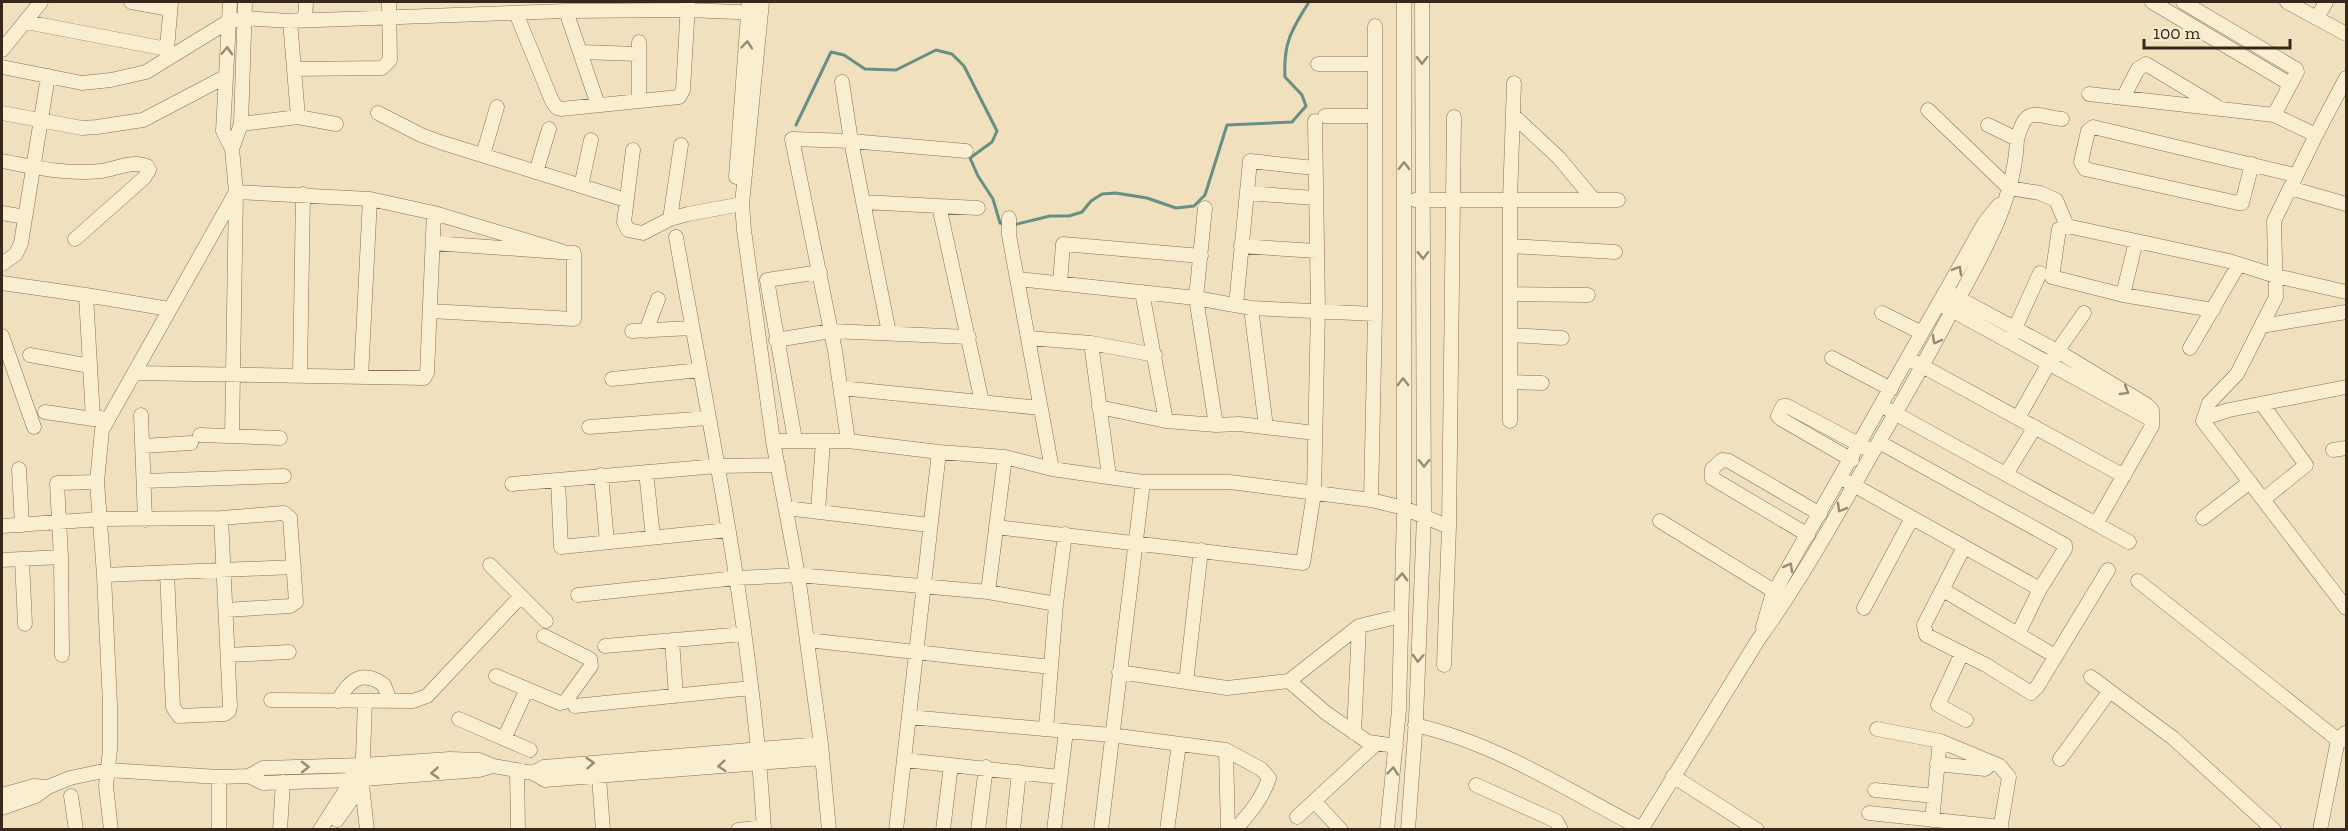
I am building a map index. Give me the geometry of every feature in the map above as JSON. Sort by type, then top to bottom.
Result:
[{"type":"street","points":[[2,50],[41,2]]},
{"type":"street","points":[[131,2],[170,5],[169,53]]},
{"type":"street","points":[[230,2],[223,131],[232,157],[236,192],[232,435]]},
{"type":"street","points":[[232,157],[241,123],[245,2]]},
{"type":"street","points":[[305,20],[306,2]]},
{"type":"street","points":[[294,69],[382,68],[390,60],[390,2]]},
{"type":"street","points":[[1387,830],[1400,710],[1404,508],[1404,2]]},
{"type":"street","points":[[1408,830],[1416,710],[1424,516],[1422,2]]},
{"type":"street","points":[[2152,2],[2290,84]]},
{"type":"street","points":[[2183,2],[2293,66],[2297,72],[2274,115]]},
{"type":"street","points":[[2287,2],[2346,34]]},
{"type":"street","points":[[2317,18],[2326,2]]},
{"type":"street","points":[[525,9],[554,105],[561,109],[676,98],[682,94],[688,6]]},
{"type":"street","points":[[2,67],[82,82],[111,80],[146,72],[169,53],[229,21],[244,18],[290,21],[525,9],[756,7],[738,210],[773,441],[798,575],[830,830]]},
{"type":"street","points":[[567,10],[598,105]]},
{"type":"street","points":[[2207,35],[2215,20]]},
{"type":"street","points":[[290,21],[298,117]]},
{"type":"street","points":[[26,22],[169,53]]},
{"type":"street","points":[[1371,500],[1375,314],[1375,26]]},
{"type":"street","points":[[581,52],[639,48],[639,101]]},
{"type":"street","points":[[1318,64],[1376,64]]},
{"type":"street","points":[[2123,98],[2138,69],[2145,64],[2220,109]]},
{"type":"street","points":[[2,264],[13,257],[19,249],[48,76]]},
{"type":"street","points":[[2,113],[90,128],[143,120],[225,77]]},
{"type":"street","points":[[2346,78],[2274,221],[2276,297],[2237,374],[2209,403],[2204,418],[2346,608]]},
{"type":"street","points":[[842,82],[851,141],[889,333]]},
{"type":"street","points":[[1510,422],[1510,200],[1514,83]]},
{"type":"street","points":[[2089,94],[2274,115],[2316,135]]},
{"type":"street","points":[[483,155],[497,107]]},
{"type":"street","points":[[1928,110],[2009,190],[2049,196],[2056,200],[2067,226]]},
{"type":"street","points":[[378,113],[421,135],[626,200]]},
{"type":"street","points":[[1781,595],[1854,486],[1987,248],[2009,190],[2022,120],[2031,115],[2062,119]]},
{"type":"street","points":[[996,527],[1303,563],[1314,493],[1318,309],[1314,168],[1320,118],[1376,116]]},
{"type":"street","points":[[1514,116],[1559,158],[1594,200]]},
{"type":"street","points":[[241,123],[298,117],[336,124]]},
{"type":"street","points":[[1444,665],[1449,527],[1454,117]]},
{"type":"street","points":[[1988,125],[2017,139]]},
{"type":"street","points":[[2252,165],[2242,203],[2238,204],[2085,169],[2081,162],[2088,131],[2093,127],[2252,165],[2346,204]]},
{"type":"street","points":[[536,172],[549,129]]},
{"type":"street","points":[[849,441],[831,331],[792,139],[851,141],[966,151]]},
{"type":"street","points":[[581,186],[591,140]]},
{"type":"street","points":[[670,219],[681,145]]},
{"type":"street","points":[[633,150],[624,222],[628,230],[643,233],[670,219],[697,212],[738,210]]},
{"type":"street","points":[[2,161],[84,171],[99,171],[137,164],[147,166],[148,170],[144,178],[75,239]]},
{"type":"street","points":[[1236,305],[1250,161],[1314,168]]},
{"type":"street","points":[[1415,725],[1430,728],[1497,753],[1641,829],[1758,640],[1808,535],[1985,222],[2009,190]]},
{"type":"street","points":[[236,192],[370,199],[434,213],[561,251]]},
{"type":"street","points":[[111,830],[106,786],[110,705],[101,519],[97,482],[102,430],[236,192]]},
{"type":"street","points":[[1247,193],[1314,198]]},
{"type":"street","points":[[300,375],[303,194]]},
{"type":"street","points":[[1404,198],[1422,201],[1618,200]]},
{"type":"street","points":[[361,377],[370,199]]},
{"type":"street","points":[[863,202],[978,208]]},
{"type":"street","points":[[939,206],[982,402]]},
{"type":"street","points":[[1205,208],[1196,298],[1216,425]]},
{"type":"street","points":[[2,213],[25,217]]},
{"type":"street","points":[[134,373],[424,378],[427,373],[431,311],[434,213]]},
{"type":"street","points":[[1009,218],[1009,235],[1052,469]]},
{"type":"street","points":[[2213,310],[2123,295],[2052,277],[2059,229],[2067,226],[2136,241],[2239,264],[2276,276],[2346,292]]},
{"type":"street","points":[[676,237],[736,578],[759,756],[764,828],[738,830]]},
{"type":"street","points":[[2123,295],[2136,241]]},
{"type":"street","points":[[431,311],[574,319],[574,253],[433,243]]},
{"type":"street","points":[[1060,283],[1063,244],[1201,256]]},
{"type":"street","points":[[1241,246],[1316,251]]},
{"type":"street","points":[[1510,246],[1615,252]]},
{"type":"street","points":[[2190,348],[2239,264]]},
{"type":"street","points":[[795,440],[767,280],[819,272]]},
{"type":"street","points":[[2012,335],[2040,273]]},
{"type":"street","points":[[1018,279],[1196,298],[1251,308],[1318,309],[1375,314]]},
{"type":"street","points":[[6,284],[169,309]]},
{"type":"street","points":[[1142,292],[1166,421]]},
{"type":"street","points":[[1510,294],[1588,295]]},
{"type":"street","points":[[86,295],[93,419]]},
{"type":"street","points":[[1942,297],[2012,335],[2049,363],[2094,381]]},
{"type":"street","points":[[646,331],[658,299]]},
{"type":"street","points":[[1251,308],[1266,427]]},
{"type":"street","points":[[2261,326],[2346,312]]},
{"type":"street","points":[[2018,418],[2049,363],[2059,352],[2084,313]]},
{"type":"street","points":[[1882,314],[1922,333]]},
{"type":"street","points":[[632,331],[692,328]]},
{"type":"street","points":[[776,340],[831,331],[969,337]]},
{"type":"street","points":[[1511,335],[1562,338]]},
{"type":"street","points":[[2012,335],[2059,352],[2094,381],[2152,420],[2152,426],[2096,524]]},
{"type":"street","points":[[2,336],[34,427]]},
{"type":"street","points":[[1029,338],[1090,343],[1155,355]]},
{"type":"street","points":[[1090,343],[1109,476]]},
{"type":"street","points":[[30,355],[90,366]]},
{"type":"street","points":[[1832,358],[1891,389]]},
{"type":"street","points":[[1908,358],[2124,476]]},
{"type":"street","points":[[612,379],[700,370]]},
{"type":"street","points":[[1511,382],[1542,383]]},
{"type":"street","points":[[2204,418],[2229,410],[2346,387]]},
{"type":"street","points":[[841,388],[1040,408]]},
{"type":"street","points":[[2262,404],[2306,465],[2264,499]]},
{"type":"street","points":[[1851,460],[1781,419],[1778,416],[1780,410],[1787,406],[1859,445],[1876,447],[2065,545],[2065,549],[2040,589],[2018,634]]},
{"type":"street","points":[[1882,406],[2129,542]]},
{"type":"street","points":[[1099,407],[1166,421],[1216,425],[1239,424],[1315,433]]},
{"type":"street","points":[[45,412],[93,419],[109,417]]},
{"type":"street","points":[[141,416],[145,520]]},
{"type":"street","points":[[589,427],[708,418]]},
{"type":"street","points":[[1403,421],[1424,421]]},
{"type":"street","points":[[2006,474],[2035,427]]},
{"type":"street","points":[[142,446],[232,435],[280,438]]},
{"type":"street","points":[[773,441],[849,441],[1005,457],[1052,469],[1143,482],[1230,482],[1371,500],[1404,508],[1449,527]]},
{"type":"street","points":[[818,511],[823,441]]},
{"type":"street","points":[[896,830],[939,452]]},
{"type":"street","points":[[988,592],[1005,457]]},
{"type":"street","points":[[1808,535],[1712,478],[1712,469],[1722,460],[1729,461],[1820,514]]},
{"type":"street","points":[[512,484],[717,466],[778,465]]},
{"type":"street","points":[[19,469],[22,525]]},
{"type":"street","points":[[646,472],[653,537]]},
{"type":"street","points":[[144,481],[284,476]]},
{"type":"street","points":[[602,476],[607,542]]},
{"type":"street","points":[[1841,479],[2040,589]]},
{"type":"street","points":[[558,480],[561,547],[728,530]]},
{"type":"street","points":[[62,655],[60,522],[57,483],[97,482]]},
{"type":"street","points":[[1101,830],[1143,482]]},
{"type":"street","points":[[2203,518],[2250,482]]},
{"type":"street","points":[[786,508],[929,525]]},
{"type":"street","points":[[2,526],[101,519],[221,518],[284,513],[290,518],[296,602],[290,606],[226,610]]},
{"type":"street","points":[[167,573],[175,713],[179,716],[225,714],[229,711],[228,655],[221,518]]},
{"type":"street","points":[[1864,608],[1912,518]]},
{"type":"street","points":[[1660,521],[1781,595]]},
{"type":"street","points":[[1046,729],[1056,604],[1065,534]]},
{"type":"street","points":[[1964,547],[1924,625],[1926,635],[1986,665],[2031,693],[2037,687],[2108,570]]},
{"type":"street","points":[[1186,682],[1202,550]]},
{"type":"street","points":[[2,560],[61,557]]},
{"type":"street","points":[[22,560],[25,624]]},
{"type":"street","points":[[490,565],[546,621]]},
{"type":"street","points":[[104,575],[294,567]]},
{"type":"street","points":[[578,595],[736,578],[798,575],[988,592],[1056,604]]},
{"type":"street","points":[[2138,580],[2344,737],[2320,830]]},
{"type":"street","points":[[1943,590],[2055,656]]},
{"type":"street","points":[[271,700],[413,701],[427,696],[521,596]]},
{"type":"street","points":[[1119,672],[1227,688],[1289,681],[1359,626],[1371,621],[1401,616]]},
{"type":"street","points":[[1354,733],[1359,626]]},
{"type":"street","points":[[604,646],[744,634]]},
{"type":"street","points":[[496,676],[563,703],[591,666],[588,656],[544,636]]},
{"type":"street","points":[[672,640],[676,696]]},
{"type":"street","points":[[807,640],[1051,667]]},
{"type":"street","points":[[228,655],[289,652]]},
{"type":"street","points":[[1962,653],[1938,705],[1966,720]]},
{"type":"street","points":[[2091,677],[2173,738],[2274,830]]},
{"type":"street","points":[[338,701],[347,685],[355,679],[362,678],[375,679],[384,685],[390,701]]},
{"type":"street","points":[[1289,681],[1326,713],[1368,742],[1396,746]]},
{"type":"street","points":[[575,706],[751,688]]},
{"type":"street","points":[[504,739],[527,689]]},
{"type":"street","points":[[2060,759],[2109,692]]},
{"type":"street","points":[[365,701],[359,775],[367,830]]},
{"type":"street","points":[[1400,710],[1416,710]]},
{"type":"street","points":[[909,717],[1111,735],[1226,750],[1261,769],[1269,778],[1266,789],[1250,813],[1234,830]]},
{"type":"street","points":[[459,719],[525,748],[514,769],[519,830]]},
{"type":"street","points":[[1869,813],[2000,828],[2009,777],[2000,766],[1940,741],[1878,729]]},
{"type":"street","points":[[1054,830],[1066,731]]},
{"type":"street","points":[[1932,820],[1940,741]]},
{"type":"street","points":[[1297,817],[1377,743]]},
{"type":"street","points":[[1167,830],[1179,744]]},
{"type":"street","points":[[1226,750],[1228,830]]},
{"type":"street","points":[[533,773],[544,767],[821,751]]},
{"type":"street","points":[[249,776],[263,783],[359,775],[479,770],[493,766],[533,773],[545,780],[599,777],[759,756]]},
{"type":"street","points":[[905,760],[1060,777]]},
{"type":"street","points":[[1937,764],[1985,769],[1992,763]]},
{"type":"street","points":[[943,830],[951,765]]},
{"type":"street","points":[[2,808],[36,796],[48,787],[79,776],[108,770],[219,777],[249,776],[263,768],[359,775]]},
{"type":"street","points":[[978,830],[986,768]]},
{"type":"street","points":[[1013,830],[1018,772]]},
{"type":"street","points":[[320,830],[359,775]]},
{"type":"street","points":[[330,830],[359,775]]},
{"type":"street","points":[[1673,776],[1734,824],[1757,830]]},
{"type":"street","points":[[219,777],[219,830]]},
{"type":"street","points":[[599,777],[603,830]]},
{"type":"street","points":[[280,830],[283,782]]},
{"type":"street","points":[[1476,785],[1556,821],[1561,830]]},
{"type":"street","points":[[2,795],[33,786],[48,787]]},
{"type":"street","points":[[1875,790],[1934,796]]},
{"type":"street","points":[[71,796],[76,830]]},
{"type":"street","points":[[1314,801],[1341,830]]},
{"type":"waterway","points":[[1013,225],[1050,216],[1069,216],[1082,212],[1091,201],[1102,194],[1116,193],[1147,198],[1176,208],[1194,206],[1205,195],[1227,125],[1292,122],[1306,106],[1302,95],[1285,77],[1285,65],[1290,37],[1309,2]]},
{"type":"waterway","points":[[796,125],[831,52],[844,55],[865,69],[896,70],[936,50],[952,54],[964,66],[997,131],[992,142],[970,158],[978,176],[993,199],[1000,223],[1004,224]]}]
